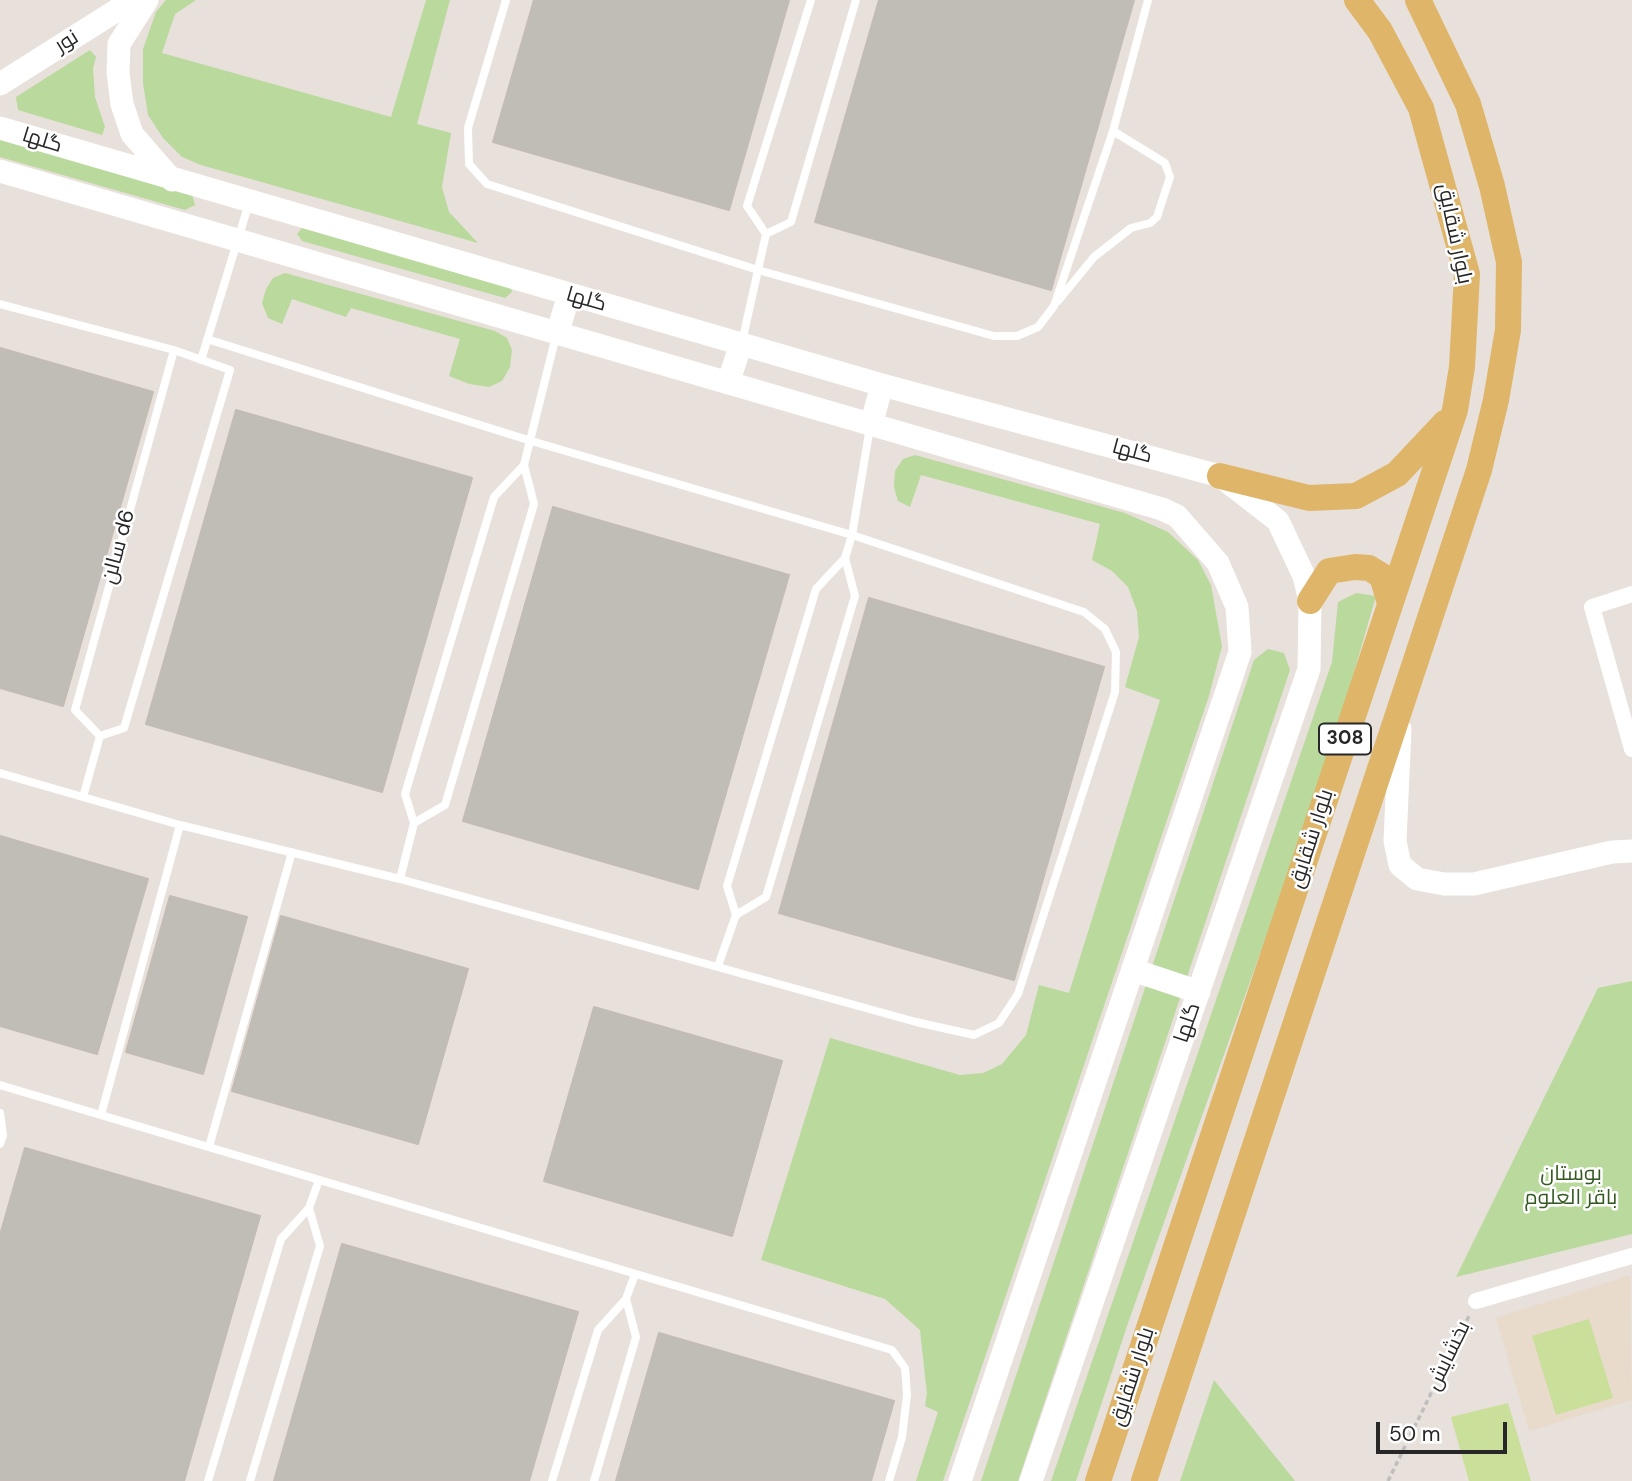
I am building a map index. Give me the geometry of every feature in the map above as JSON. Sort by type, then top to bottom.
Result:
[{"type":"main road","name":"بلوار شقایق","points":[[1098,1481],[1455,410],[1464,342],[1467,274],[1421,108],[1380,31],[1357,0]]},
{"type":"main road","name":"بلوار شقایق","points":[[1144,1481],[1479,470],[1496,400],[1508,330],[1509,262],[1492,186],[1468,104],[1418,0]]},
{"type":"main road","points":[[1220,476],[1309,498],[1356,496],[1397,474],[1432,439],[1455,410]]},
{"type":"main road","points":[[1310,601],[1329,571],[1355,567],[1369,568],[1382,576],[1390,603]]},
{"type":"street","name":"نور","points":[[0,84],[133,0]]},
{"type":"street","points":[[147,0],[119,44],[118,73],[122,104],[132,134],[172,180]]},
{"type":"street","name":"گلها","points":[[0,128],[249,203],[882,385],[1220,476],[1278,521],[1304,576],[1310,601],[1309,669],[1031,1481]]},
{"type":"street","name":"گلها","points":[[0,172],[1162,509],[1177,516],[1218,563],[1237,607],[1240,652],[960,1481]]},
{"type":"street","points":[[557,334],[569,295]]},
{"type":"street","points":[[728,383],[741,344]]},
{"type":"street","points":[[871,425],[882,385]]},
{"type":"street","points":[[1632,594],[1592,607],[1632,749]]},
{"type":"street","points":[[1405,693],[1398,740],[1395,841],[1400,865],[1417,879],[1444,884],[1475,884],[1612,852],[1632,851]]},
{"type":"street","points":[[1133,970],[1199,992]]},
{"type":"street","name":"بخشایش","points":[[1476,1301],[1632,1256]]},
{"type":"lane","points":[[506,0],[468,128],[468,164],[486,184],[758,270],[994,336],[1017,337],[1038,327],[1094,257],[1131,228],[1150,223],[1157,217],[1170,177],[1170,168],[1113,131]]},
{"type":"lane","points":[[741,344],[766,234],[747,206],[811,0]]},
{"type":"lane","points":[[766,234],[791,222],[856,0]]},
{"type":"lane","points":[[1054,306],[1113,131],[1148,0]]},
{"type":"lane","points":[[201,360],[249,203]]},
{"type":"lane","points":[[0,304],[174,350],[230,370],[124,728],[100,736],[83,797]]},
{"type":"lane","points":[[414,823],[444,805],[534,504],[524,465],[528,440],[557,334]]},
{"type":"lane","points":[[0,774],[180,825],[400,879],[916,1022],[974,1035],[999,1023],[1018,994],[1115,692],[1116,652],[1105,629],[1084,612],[852,535],[528,440],[208,339]]},
{"type":"lane","name":"سالن d6","points":[[100,736],[75,710],[174,350]]},
{"type":"lane","points":[[718,966],[736,915],[727,886],[816,589],[845,558],[852,535],[871,425]]},
{"type":"lane","points":[[400,879],[414,823],[405,794],[495,497],[524,465]]},
{"type":"lane","points":[[736,915],[766,897],[855,596],[845,558]]},
{"type":"lane","points":[[101,1115],[180,825]]},
{"type":"lane","points":[[209,1147],[292,852]]},
{"type":"lane","points":[[0,1085],[892,1350],[905,1368],[907,1395],[902,1437],[888,1481]]},
{"type":"lane","points":[[0,1114],[3,1135],[0,1144]]},
{"type":"lane","points":[[208,1481],[281,1239],[309,1208],[319,1180]]},
{"type":"lane","points":[[250,1481],[320,1247],[309,1208]]},
{"type":"lane","points":[[552,1481],[598,1330],[626,1298],[635,1274]]},
{"type":"lane","points":[[594,1481],[636,1337],[626,1298]]},
{"type":"path","name":"بخشایش","points":[[1388,1481],[1476,1301]]},
{"type":"shaded area","points":[[1630,1275],[1632,1400],[1529,1431],[1496,1318]]},
{"type":"green space","points":[[166,0],[196,0],[175,14],[162,53],[391,117],[426,0],[450,0],[417,124],[451,133],[442,187],[449,212],[478,243],[201,165],[182,157],[163,138],[148,115],[143,83],[143,49],[156,12]]},
{"type":"green space","points":[[90,50],[96,57],[93,69],[95,97],[105,127],[102,135],[18,110],[16,97]]},
{"type":"green space","points":[[0,139],[192,194],[195,205],[185,210],[0,157]]},
{"type":"green space","points":[[302,228],[510,286],[512,292],[505,298],[302,241],[297,234]]},
{"type":"green space","points":[[285,273],[495,331],[507,338],[512,350],[510,367],[502,381],[489,387],[469,384],[449,376],[460,339],[351,308],[346,317],[292,299],[282,324],[268,318],[262,303],[273,278]]},
{"type":"green space","points":[[915,455],[1125,513],[1168,532],[1198,560],[1211,585],[1222,646],[1209,696],[943,1481],[916,1481],[938,1412],[925,1406],[927,1394],[920,1330],[885,1299],[761,1260],[830,1038],[960,1075],[983,1073],[1002,1064],[1026,1035],[1039,985],[1069,993],[1160,700],[1125,687],[1139,637],[1137,611],[1128,587],[1112,571],[1092,560],[1100,524],[921,475],[910,507],[898,501],[894,487],[895,471],[903,459]]},
{"type":"green space","points":[[1356,593],[1376,596],[1326,769],[1128,1323],[1076,1481],[1051,1481],[1332,662],[1338,602]]},
{"type":"green space","points":[[1268,649],[1284,653],[1290,670],[1018,1481],[981,1481],[1254,660]]},
{"type":"green space","name":"بوستان باقر العلوم","points":[[1632,981],[1632,1234],[1456,1277],[1598,988]]},
{"type":"green space","points":[[1589,1319],[1613,1398],[1556,1415],[1532,1336]]},
{"type":"green space","points":[[1214,1380],[1295,1481],[1180,1481]]},
{"type":"green space","points":[[1508,1403],[1531,1481],[1469,1481],[1451,1417]]},
{"type":"building","points":[[534,0],[789,0],[729,210],[493,142]]},
{"type":"building","points":[[879,0],[1134,0],[1051,290],[815,222]]},
{"type":"building","points":[[0,348],[153,392],[63,706],[0,688]]},
{"type":"building","points":[[236,410],[472,478],[382,792],[146,724]]},
{"type":"building","points":[[553,507],[789,575],[698,889],[463,821]]},
{"type":"building","points":[[869,598],[1104,667],[1014,980],[779,913]]},
{"type":"building","points":[[0,836],[148,879],[97,1054],[0,1026]]},
{"type":"building","points":[[170,896],[247,917],[203,1074],[126,1052]]},
{"type":"building","points":[[281,916],[468,969],[418,1144],[232,1091]]},
{"type":"building","points":[[594,1007],[782,1061],[732,1236],[544,1181]]},
{"type":"building","points":[[25,1148],[260,1216],[184,1481],[0,1481],[0,1235]]},
{"type":"building","points":[[342,1244],[578,1312],[529,1481],[274,1481]]},
{"type":"building","points":[[659,1333],[894,1401],[871,1481],[616,1481]]}]
